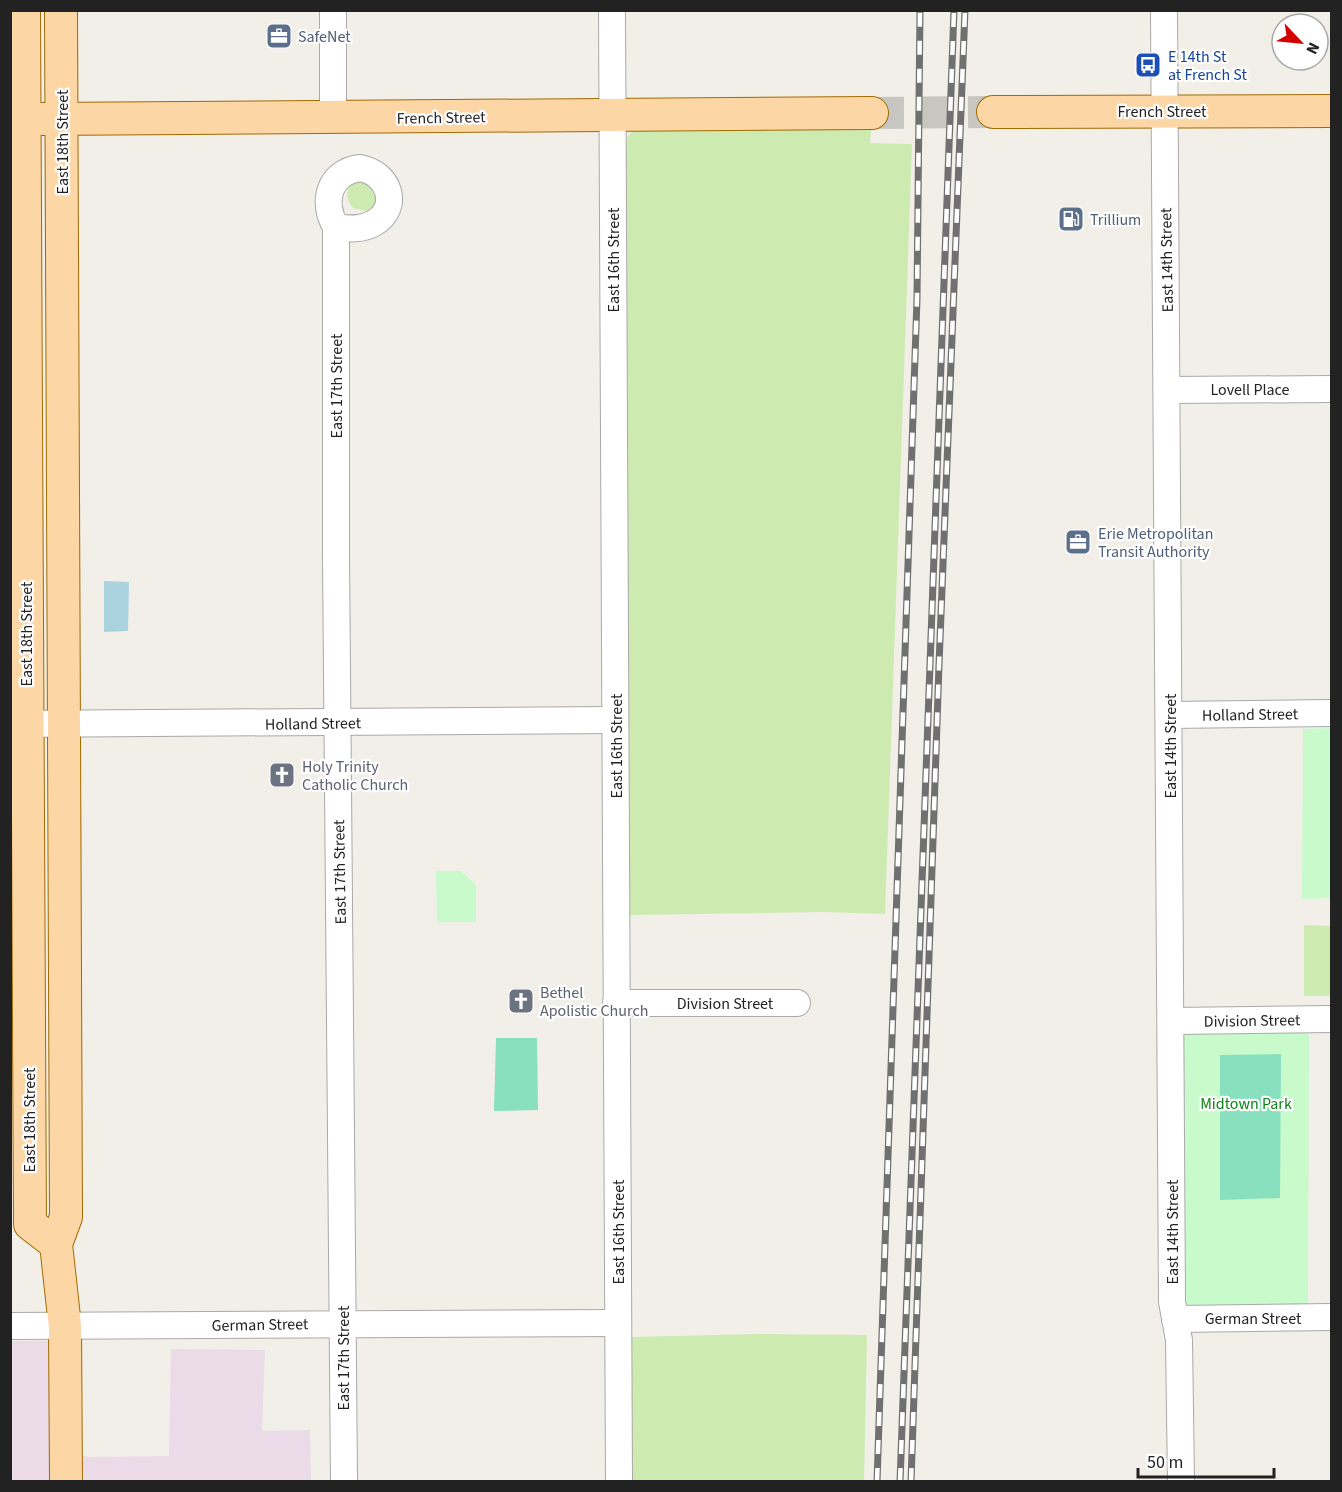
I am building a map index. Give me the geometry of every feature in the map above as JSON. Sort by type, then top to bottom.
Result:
[{"type":"main road","name":"East 18th Street","points":[[24,10],[17,120],[19,724],[30,1224],[56,1244]]},
{"type":"main road","name":"East 18th Street","points":[[61,10],[66,1217],[56,1244],[65,1326],[66,1482]]},
{"type":"main road","name":"French Street","points":[[993,112],[1332,111]]},
{"type":"main road","name":"French Street","points":[[17,120],[872,113]]},
{"type":"street","points":[[333,10],[333,118]]},
{"type":"street","name":"East 16th Street","points":[[612,10],[619,1482]]},
{"type":"street","name":"East 14th Street","points":[[1164,10],[1172,1302],[1179,1340],[1181,1482]]},
{"type":"street","name":"East 17th Street","points":[[336,227],[344,1482]]},
{"type":"street","name":"Lovell Place","points":[[1168,390],[1332,389]]},
{"type":"street","name":"Holland Street","points":[[1169,715],[1332,713]]},
{"type":"street","name":"Holland Street","points":[[19,724],[615,720]]},
{"type":"street","name":"Division Street","points":[[616,1003],[797,1003]]},
{"type":"street","name":"Division Street","points":[[1172,1021],[1332,1019]]},
{"type":"street","name":"German Street","points":[[1175,1319],[1332,1317]]},
{"type":"street","name":"German Street","points":[[10,1326],[618,1323]]},
{"type":"shaded area","points":[[80,1338],[79,1453],[87,1457],[169,1456],[171,1349],[265,1350],[262,1431],[310,1430],[311,1481],[11,1482],[11,1341]]},
{"type":"green space","points":[[634,130],[871,130],[870,143],[912,144],[885,914],[823,912],[629,915],[625,148],[627,137]]},
{"type":"green space","points":[[358,178],[381,193],[374,207],[366,211],[353,208],[347,196],[349,188]]},
{"type":"green space","points":[[1331,728],[1331,898],[1302,899],[1303,729]]},
{"type":"green space","points":[[436,871],[461,871],[476,885],[476,922],[437,922]]},
{"type":"green space","points":[[1304,925],[1331,926],[1331,996],[1304,996]]},
{"type":"green space","name":"Midtown Park","points":[[1309,1030],[1308,1308],[1185,1308],[1183,1305],[1183,1032]]},
{"type":"green space","points":[[496,1038],[537,1038],[538,1110],[494,1111]]},
{"type":"green space","points":[[1281,1054],[1280,1198],[1220,1200],[1220,1055]]},
{"type":"green space","points":[[755,1334],[867,1335],[864,1481],[632,1481],[632,1337]]},
{"type":"water","points":[[104,581],[129,582],[128,631],[104,632]]},
{"type":"tunnel","points":[[872,113],[993,112]]},
{"type":"railway","points":[[877,1482],[917,298],[920,10]]},
{"type":"railway","points":[[900,1482],[954,10]]},
{"type":"railway","points":[[911,1482],[939,665],[965,10]]},
{"type":"place","name":"SafeNet","points":[[279,36]]},
{"type":"place","name":"E 14th St at French St","points":[[1148,65]]},
{"type":"place","name":"Trillium","points":[[1071,219]]},
{"type":"place","name":"Erie Metropolitan Transit Authority","points":[[1078,542]]},
{"type":"place","name":"Holy Trinity Catholic Church","points":[[282,775]]},
{"type":"place","name":"Bethel Apolistic Church","points":[[521,1001]]}]
